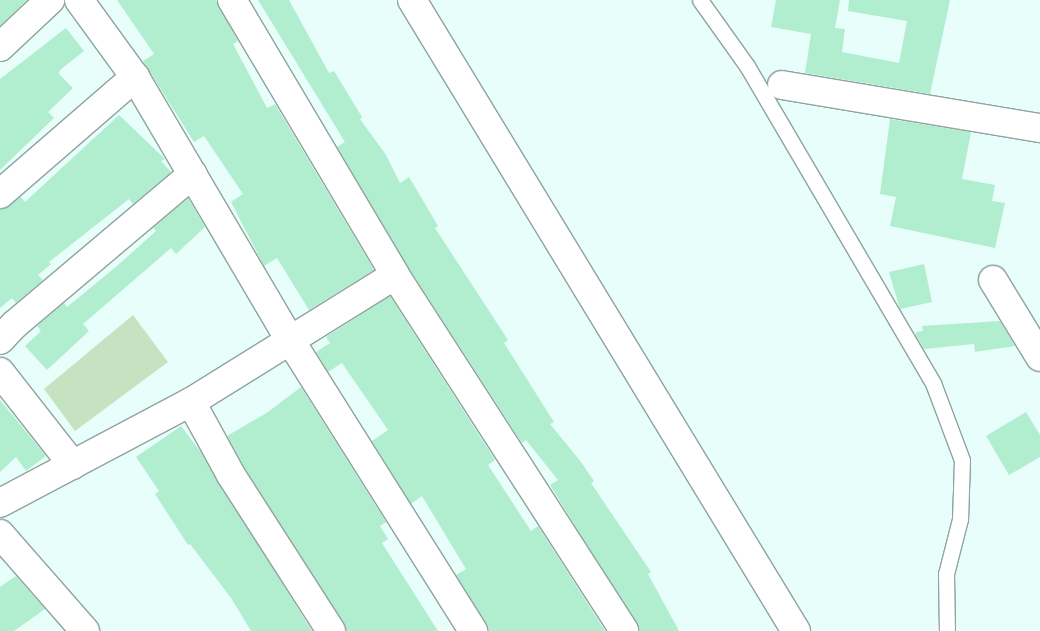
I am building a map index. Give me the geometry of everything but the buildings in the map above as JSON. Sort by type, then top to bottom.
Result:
[{"type":"street","points":[[0,47],[50,0]]},
{"type":"street","points":[[79,0],[135,77],[290,340],[474,631]]},
{"type":"street","points":[[232,0],[395,274],[624,631]]},
{"type":"street","points":[[412,0],[796,631]]},
{"type":"street","points":[[0,194],[135,77]]},
{"type":"street","points":[[782,85],[1040,128]]},
{"type":"street","points":[[0,340],[14,325],[193,174]]},
{"type":"street","points":[[0,503],[191,402],[395,274]]},
{"type":"street","points":[[993,280],[1040,357]]},
{"type":"street","points":[[0,372],[73,465]]},
{"type":"street","points":[[191,402],[231,475],[331,631]]},
{"type":"street","points":[[0,534],[85,631]]},
{"type":"lane","points":[[700,0],[746,66],[933,383],[962,460],[960,519],[946,574],[947,631]]},
{"type":"green space","points":[[133,315],[168,362],[75,431],[44,389]]}]
